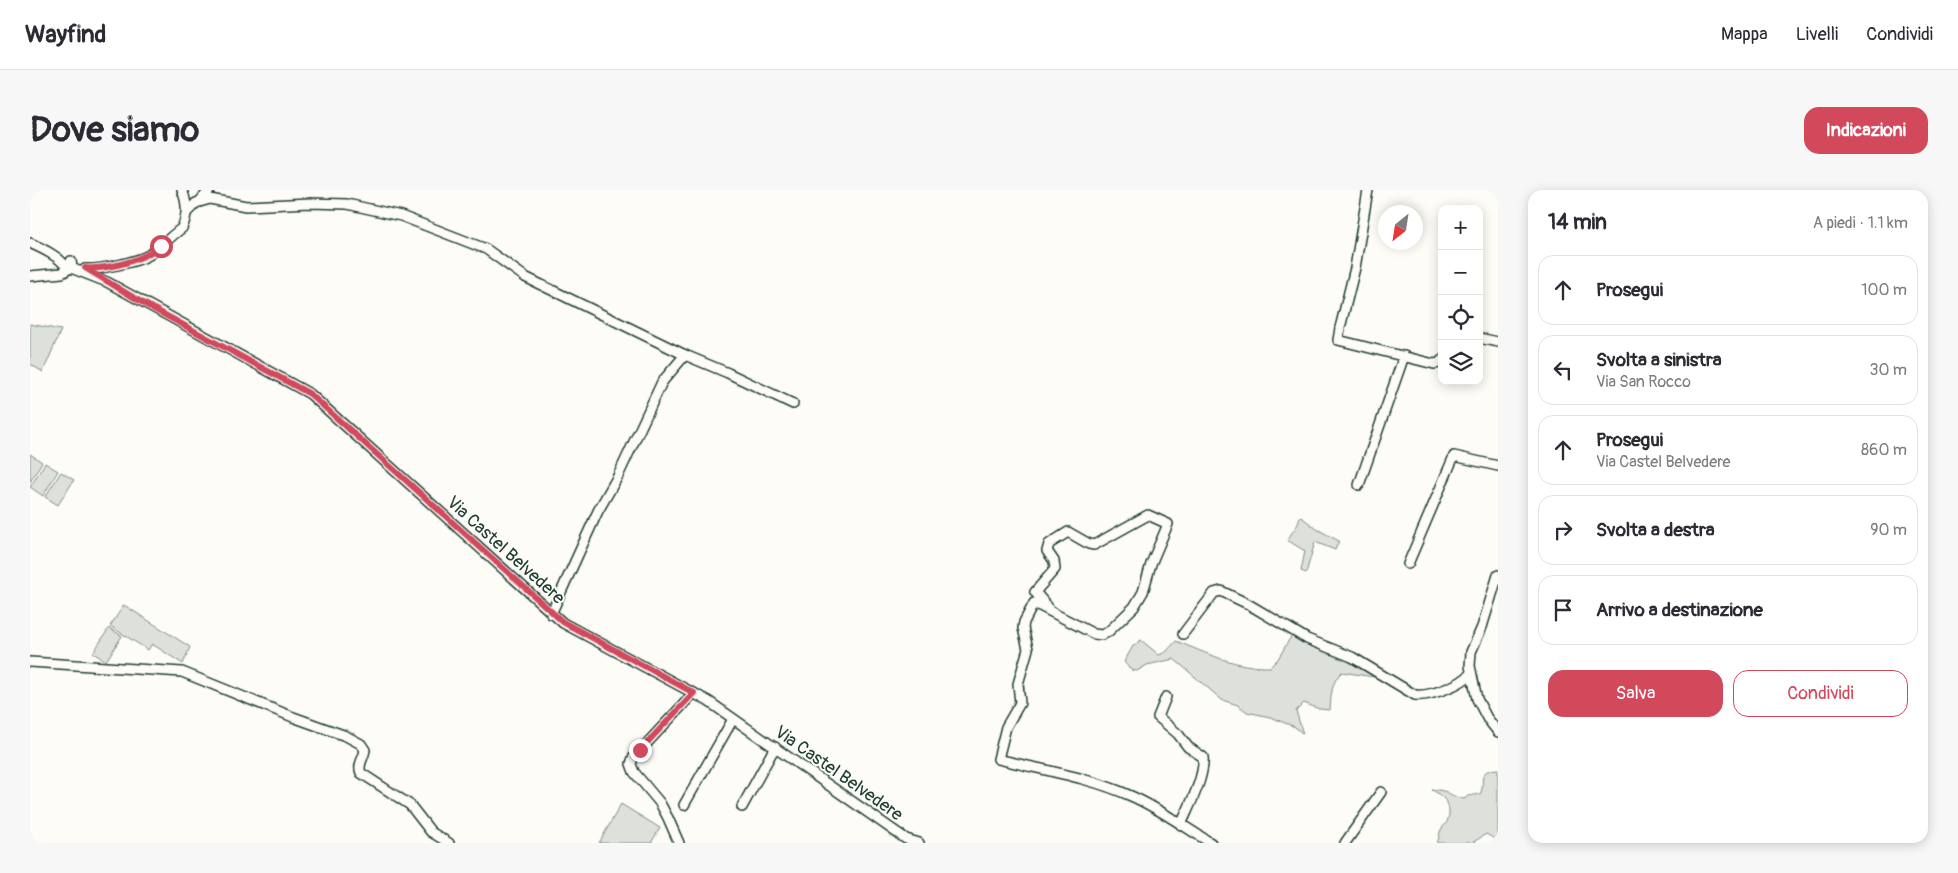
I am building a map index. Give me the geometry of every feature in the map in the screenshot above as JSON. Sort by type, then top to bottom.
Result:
[{"type":"street","points":[[30,238],[67,263],[85,268],[104,268],[140,259],[150,254],[182,228],[187,212],[182,190]]},
{"type":"street","points":[[187,212],[210,190]]},
{"type":"street","points":[[1368,190],[1360,245],[1338,340],[1434,364],[1438,363]]},
{"type":"street","points":[[199,202],[210,199],[246,206],[309,202],[348,204],[401,216],[486,249],[525,277],[685,355],[793,404]]},
{"type":"street","points":[[30,243],[107,282]]},
{"type":"street","points":[[30,276],[62,273],[67,263]]},
{"type":"street","points":[[85,268],[107,282]]},
{"type":"street","name":"Via Castel Belvedere","points":[[107,282],[310,394],[552,614],[578,632],[694,693],[906,839],[919,843]]},
{"type":"street","points":[[1483,339],[1498,342]]},
{"type":"street","points":[[552,614],[598,511],[618,476],[662,382],[685,355]]},
{"type":"street","points":[[1359,485],[1404,356]]},
{"type":"street","points":[[1408,564],[1454,456],[1498,466]]},
{"type":"street","points":[[1049,610],[1048,606],[1035,592],[1055,569],[1054,561],[1047,550],[1049,544],[1068,532],[1094,545],[1148,515],[1168,524],[1138,600],[1130,611],[1108,632],[1098,636],[1094,634],[1049,610],[1034,602],[1023,628],[1028,649],[1018,684],[1020,703],[1006,726],[998,759],[1117,790],[1145,802],[1211,843]]},
{"type":"street","points":[[1498,575],[1472,652],[1470,666],[1475,681],[1477,699],[1487,718],[1498,732]]},
{"type":"street","points":[[1183,634],[1214,593],[1221,591],[1248,604],[1307,639],[1352,657],[1415,695],[1424,696],[1441,690],[1462,681],[1471,673]]},
{"type":"street","points":[[30,662],[182,672],[292,717],[346,736],[361,744],[365,750],[360,763],[359,770],[361,773],[410,805],[431,832],[449,843]]},
{"type":"street","points":[[679,843],[660,803],[634,772],[631,764],[633,758],[694,693]]},
{"type":"street","points":[[1166,697],[1158,718],[1178,734],[1185,744],[1203,757],[1200,778],[1181,826]]},
{"type":"street","points":[[684,805],[733,719]]},
{"type":"street","points":[[742,807],[774,747]]},
{"type":"street","points":[[1345,843],[1381,792]]},
{"type":"shaded area","points":[[30,324],[61,330],[43,372],[30,364]]},
{"type":"shaded area","points":[[30,454],[42,462],[30,482]]},
{"type":"shaded area","points":[[45,463],[58,471],[43,496],[30,487]]},
{"type":"shaded area","points":[[61,472],[74,480],[58,505],[45,497]]},
{"type":"shaded area","points":[[1300,516],[1317,529],[1339,541],[1335,550],[1315,542],[1306,573],[1301,571],[1305,551],[1287,540],[1298,524]]},
{"type":"shaded area","points":[[124,605],[190,647],[183,664],[152,644],[148,650],[110,626]]},
{"type":"shaded area","points":[[109,628],[122,636],[106,661],[93,653]]},
{"type":"shaded area","points":[[1293,633],[1349,659],[1380,678],[1342,672],[1334,685],[1330,710],[1319,709],[1304,703],[1296,711],[1303,734],[1295,727],[1270,717],[1247,712],[1238,705],[1222,700],[1174,659],[1147,665],[1137,671],[1131,670],[1124,662],[1133,646],[1141,640],[1159,655],[1166,652],[1176,641],[1210,655],[1234,662],[1258,667],[1270,667],[1278,659]]},
{"type":"shaded area","points":[[1498,769],[1498,841],[1486,834],[1472,843],[1437,843],[1441,831],[1447,822],[1449,811],[1444,799],[1432,790],[1446,792],[1464,799],[1468,796],[1480,794],[1484,774]]},
{"type":"shaded area","points":[[621,804],[660,828],[651,843],[599,843]]},
{"type":"route","points":[[161,246],[140,259],[104,268],[85,268],[143,303],[310,394],[552,614],[578,632],[694,693],[640,750]]}]
